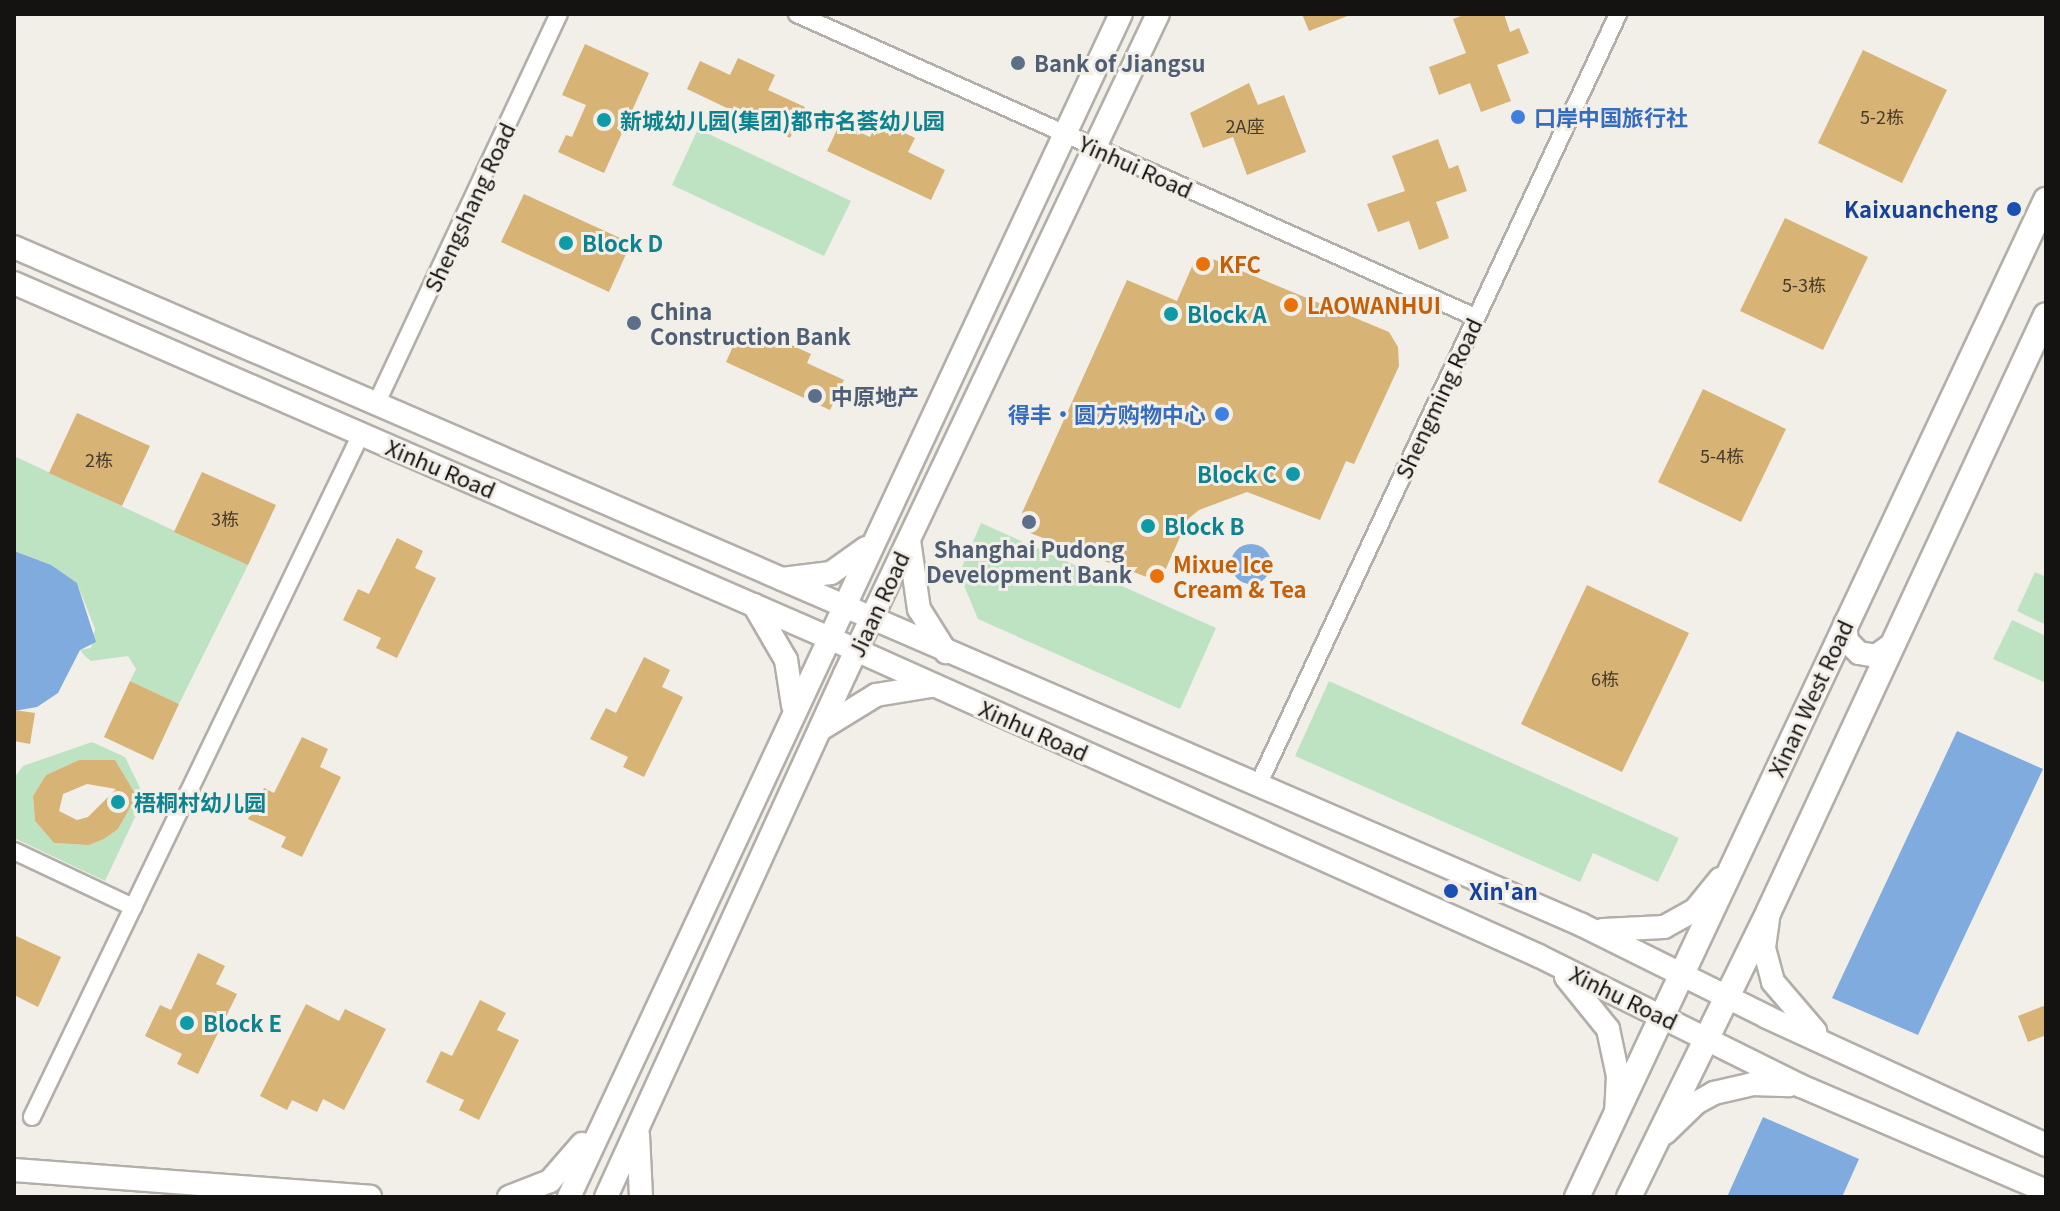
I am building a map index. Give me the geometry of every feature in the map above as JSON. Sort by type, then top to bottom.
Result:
[{"type":"main road","name":"Jiaan Road","points":[[569,1197],[793,709],[1121,14]]},
{"type":"main road","name":"Jiaan Road","points":[[606,1197],[870,621],[1158,14]]},
{"type":"main road","name":"Xinan West Road","points":[[1577,1197],[2046,200]]},
{"type":"main road","name":"Xinhu Road","points":[[14,247],[378,400],[771,578],[950,656],[1259,783],[1582,925],[1831,1046],[2046,1145]]},
{"type":"main road","name":"Xinhu Road","points":[[14,283],[857,650],[1539,956],[1801,1086],[2046,1191]]},
{"type":"main road","points":[[154,344],[147,338],[145,322],[158,311],[169,312]]},
{"type":"main road","points":[[1629,1197],[1769,911],[2046,315]]},
{"type":"main road","points":[[612,543],[623,544],[636,534],[637,524],[627,513]]},
{"type":"main road","points":[[771,578],[793,580],[831,573],[856,560],[874,538]]},
{"type":"main road","points":[[909,539],[919,609],[950,656]]},
{"type":"main road","points":[[753,604],[786,660],[793,709]]},
{"type":"main road","points":[[1845,624],[1847,641],[1859,653],[1876,656],[1894,643]]},
{"type":"main road","points":[[820,730],[876,695],[935,686]]},
{"type":"main road","points":[[734,836],[742,827],[757,826],[765,834],[766,847]]},
{"type":"main road","points":[[1582,925],[1628,933],[1680,920],[1710,895],[1736,854]]},
{"type":"main road","points":[[1769,911],[1764,948],[1773,982],[1797,1015],[1831,1046]]},
{"type":"main road","points":[[1539,956],[1585,994],[1608,1029],[1617,1061],[1616,1111]]},
{"type":"main road","points":[[1648,1157],[1682,1114],[1714,1093],[1752,1084],[1801,1086]]},
{"type":"main road","points":[[509,1197],[537,1189],[561,1171],[606,1111]]},
{"type":"main road","points":[[638,1124],[641,1197]]},
{"type":"main road","points":[[14,1170],[370,1197]]},
{"type":"street","name":"Shengshang Road","points":[[378,400],[559,14]]},
{"type":"street","name":"Yinhui Road","points":[[797,14],[1475,317]]},
{"type":"street","name":"Shengming Road","points":[[1259,783],[1618,14]]},
{"type":"street","points":[[32,1117],[361,434]]},
{"type":"street","points":[[14,851],[133,907]]},
{"type":"green space","points":[[698,129],[851,201],[824,256],[672,185]]},
{"type":"green space","points":[[14,456],[248,565],[179,704],[130,681],[136,669],[128,656],[91,661],[85,656],[80,650],[91,648],[95,629],[77,583],[14,551]]},
{"type":"green space","points":[[981,523],[1216,628],[1180,709],[978,619],[959,574]]},
{"type":"green space","points":[[2035,572],[2046,577],[2046,625],[2017,611]]},
{"type":"green space","points":[[2012,620],[2046,636],[2046,683],[1993,659]]},
{"type":"green space","points":[[1329,681],[1679,838],[1658,882],[1593,853],[1580,882],[1295,756]]},
{"type":"green space","points":[[92,742],[125,757],[140,788],[136,815],[105,881],[14,838],[14,778],[23,766]],"holes":[[[79,760],[98,760],[122,772],[131,805],[118,829],[104,839],[89,845],[54,843],[35,821],[33,796],[46,775]]]},
{"type":"water","points":[[1251,544],[1265,550],[1271,564],[1265,578],[1251,584],[1237,578],[1231,564],[1237,550]]},
{"type":"water","points":[[14,551],[51,565],[77,583],[96,642],[80,650],[58,693],[37,707],[14,711]]},
{"type":"water","points":[[1957,731],[2043,769],[1918,1035],[1832,998]]},
{"type":"water","points":[[1763,1117],[1859,1159],[1842,1197],[1727,1197]]},
{"type":"building","points":[[1302,14],[1350,14],[1350,15],[1309,31]]},
{"type":"building","points":[[1466,14],[1504,14],[1510,32],[1519,28],[1529,53],[1497,65],[1511,101],[1481,112],[1470,83],[1439,95],[1429,67],[1466,53],[1453,19]]},
{"type":"building","name":"新城幼儿园(集团)都市名荟幼儿园","points":[[585,44],[649,73],[604,173],[558,152],[566,135],[572,137],[586,105],[562,95]]},
{"type":"building","points":[[1863,50],[1947,90],[1902,183],[1818,143]]},
{"type":"building","points":[[738,58],[775,75],[768,90],[805,107],[790,138],[687,89],[700,61],[730,75]]},
{"type":"building","points":[[1249,83],[1258,105],[1284,95],[1306,152],[1247,175],[1233,137],[1203,148],[1190,113]]},
{"type":"building","points":[[878,120],[915,138],[908,152],[945,170],[931,200],[827,151],[840,123],[870,137]]},
{"type":"building","points":[[1438,139],[1449,169],[1458,165],[1467,191],[1436,202],[1449,238],[1419,250],[1409,221],[1378,232],[1367,204],[1405,191],[1392,156]]},
{"type":"building","name":"Block D","points":[[524,194],[631,243],[609,292],[501,242]]},
{"type":"building","points":[[1785,218],[1868,257],[1823,350],[1740,311]]},
{"type":"building","name":"得丰·圆方购物中心","points":[[1208,257],[1389,332],[1398,347],[1399,366],[1354,464],[1346,461],[1320,520],[1247,492],[1199,510],[1188,519],[1160,582],[1030,533],[1021,515],[1127,280],[1177,301],[1194,262]]},
{"type":"building","points":[[739,333],[769,347],[774,337],[811,354],[807,363],[844,380],[830,410],[726,362]]},
{"type":"building","points":[[1703,389],[1786,429],[1741,522],[1658,482]]},
{"type":"building","points":[[77,413],[150,446],[122,506],[49,473]]},
{"type":"building","points":[[202,472],[276,505],[248,565],[174,532]]},
{"type":"building","points":[[397,538],[423,551],[415,568],[436,578],[397,658],[376,648],[381,638],[343,620],[358,589],[369,594]]},
{"type":"building","points":[[1587,585],[1689,633],[1622,772],[1521,724]]},
{"type":"building","points":[[644,657],[670,670],[662,687],[683,697],[644,777],[623,767],[628,757],[590,739],[606,708],[616,713]]},
{"type":"building","points":[[130,681],[179,704],[153,760],[104,737]]},
{"type":"building","points":[[14,710],[35,713],[30,744],[14,741]]},
{"type":"building","points":[[302,737],[328,749],[320,767],[341,777],[302,857],[281,847],[286,837],[248,819],[264,788],[274,793]]},
{"type":"building","name":"梧桐村幼儿园","points":[[79,760],[115,760],[134,792],[132,804],[118,829],[104,839],[89,845],[54,843],[35,821],[33,796],[46,775]],"holes":[[[87,784],[116,789],[88,817],[77,820],[59,811],[63,794]]]},
{"type":"building","points":[[14,935],[61,957],[38,1007],[14,995]]},
{"type":"building","name":"Block E","points":[[198,953],[225,966],[216,984],[237,994],[198,1074],[177,1064],[182,1054],[145,1036],[160,1005],[171,1010]]},
{"type":"building","points":[[480,1000],[506,1013],[497,1030],[519,1040],[479,1120],[459,1110],[464,1100],[426,1082],[441,1051],[452,1056]]},
{"type":"building","points":[[306,1004],[339,1021],[345,1009],[386,1029],[344,1110],[323,1099],[317,1112],[292,1100],[287,1110],[260,1096]]},
{"type":"building","points":[[2046,1005],[2046,1035],[2028,1042],[2018,1016]]},
{"type":"place","name":"Bank of Jiangsu","points":[[1018,63]]},
{"type":"place","name":"口岸中国旅行社","points":[[1518,117]]},
{"type":"place","name":"新城幼儿园(集团)都市名荟幼儿园","points":[[604,120]]},
{"type":"place","name":"Kaixuancheng","points":[[2014,209]]},
{"type":"place","name":"Block D","points":[[566,243]]},
{"type":"place","name":"KFC","points":[[1203,264]]},
{"type":"place","name":"LAOWANHUI","points":[[1291,305]]},
{"type":"place","name":"Block A","points":[[1171,314]]},
{"type":"place","name":"China Construction Bank","points":[[634,323]]},
{"type":"place","name":"中原地产","points":[[815,396]]},
{"type":"place","name":"得丰·圆方购物中心","points":[[1222,414]]},
{"type":"place","name":"Block C","points":[[1293,474]]},
{"type":"place","name":"Shanghai Pudong Development Bank","points":[[1029,522]]},
{"type":"place","name":"Block B","points":[[1148,526]]},
{"type":"place","name":"Mixue Ice Cream & Tea","points":[[1157,576]]},
{"type":"place","name":"梧桐村幼儿园","points":[[118,802]]},
{"type":"place","name":"Xin'an","points":[[1451,891]]},
{"type":"place","name":"Block E","points":[[187,1023]]}]
